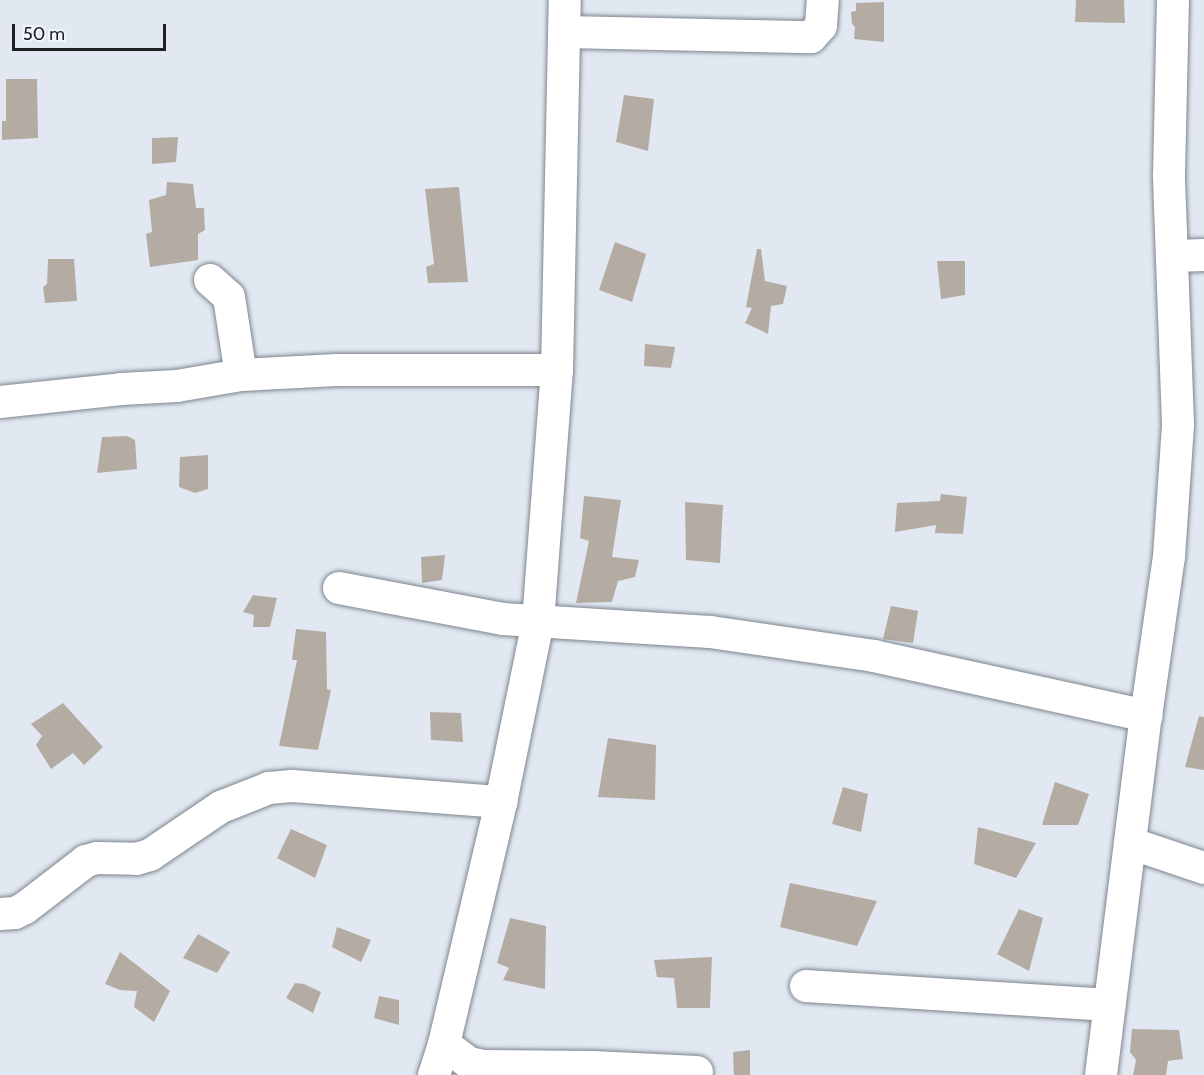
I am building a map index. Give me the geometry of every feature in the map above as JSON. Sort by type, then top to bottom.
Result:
[{"type":"street","points":[[434,1075],[444,1044],[501,802],[538,622],[557,370],[565,0]]},
{"type":"street","points":[[565,32],[811,37],[821,26],[823,0]]},
{"type":"street","points":[[1101,1075],[1146,716],[1170,557],[1189,255],[1169,175],[1173,0]]},
{"type":"street","points":[[210,280],[229,297],[241,375]]},
{"type":"street","points":[[0,402],[121,389],[177,386],[241,375],[337,370],[557,370]]},
{"type":"street","points":[[339,588],[452,612],[538,622],[710,632],[874,656],[1146,716]]},
{"type":"street","points":[[0,914],[15,913],[25,908],[86,861],[97,858],[136,859],[150,855],[221,807],[269,788],[292,786],[501,802]]},
{"type":"street","points":[[1130,843],[1204,868]]},
{"type":"street","points":[[806,986],[1109,1005]]},
{"type":"street","points":[[444,1044],[469,1063],[484,1066],[570,1066],[697,1072]]},
{"type":"building","points":[[1076,0],[1124,0],[1125,23],[1075,22]]},
{"type":"building","points":[[884,2],[884,42],[854,39],[855,27],[852,24],[851,12],[856,11],[856,3]]},
{"type":"building","points":[[6,79],[37,79],[38,138],[2,140],[2,121],[6,121]]},
{"type":"building","points":[[624,95],[654,99],[648,151],[616,142]]},
{"type":"building","points":[[178,137],[176,162],[152,164],[152,138]]},
{"type":"building","points":[[167,182],[193,184],[196,208],[204,208],[205,230],[198,234],[198,260],[150,267],[146,234],[152,232],[149,200],[166,195]]},
{"type":"building","points":[[459,187],[468,282],[428,283],[426,267],[434,264],[425,189]]},
{"type":"building","points":[[615,242],[646,254],[632,302],[599,290]]},
{"type":"building","points":[[757,249],[761,249],[765,281],[787,286],[783,304],[771,306],[768,334],[745,323],[752,308],[746,307]]},
{"type":"building","points":[[48,259],[74,259],[77,301],[45,303],[43,287],[47,284]]},
{"type":"building","points":[[937,261],[965,261],[965,295],[941,299]]},
{"type":"building","points":[[645,344],[675,347],[671,368],[644,366]]},
{"type":"building","points":[[127,436],[135,440],[137,469],[97,473],[102,437]]},
{"type":"building","points":[[208,455],[208,489],[195,493],[179,487],[180,457]]},
{"type":"building","points":[[941,494],[967,497],[963,534],[935,533],[936,525],[895,532],[897,503],[940,501]]},
{"type":"building","points":[[584,496],[621,500],[612,557],[639,560],[635,577],[618,581],[612,602],[576,603],[589,541],[580,538]]},
{"type":"building","points":[[685,502],[723,505],[720,563],[686,560]]},
{"type":"building","points":[[445,555],[442,580],[422,583],[421,557]]},
{"type":"building","points":[[253,595],[277,598],[270,627],[253,627],[254,615],[243,612]]},
{"type":"building","points":[[891,606],[918,611],[913,643],[883,639]]},
{"type":"building","points":[[296,629],[326,632],[327,689],[331,690],[318,750],[279,746],[297,660],[292,660]]},
{"type":"building","points":[[63,703],[103,747],[84,765],[73,753],[51,769],[36,745],[42,736],[31,724]]},
{"type":"building","points":[[430,712],[461,713],[463,742],[431,740]]},
{"type":"building","points":[[1199,716],[1204,717],[1204,770],[1185,767]]},
{"type":"building","points":[[608,738],[656,745],[655,800],[598,797]]},
{"type":"building","points":[[1055,782],[1089,794],[1078,825],[1042,825]]},
{"type":"building","points":[[843,787],[868,794],[861,832],[832,824]]},
{"type":"building","points":[[978,827],[1036,843],[1016,878],[974,864]]},
{"type":"building","points":[[291,829],[327,845],[315,878],[277,858]]},
{"type":"building","points":[[790,883],[877,901],[857,946],[780,927]]},
{"type":"building","points":[[1019,909],[1043,918],[1029,971],[997,954]]},
{"type":"building","points":[[510,918],[546,926],[545,989],[503,980],[509,968],[497,963]]},
{"type":"building","points":[[337,927],[371,940],[361,962],[332,947]]},
{"type":"building","points":[[198,934],[230,952],[217,973],[183,958]]},
{"type":"building","points":[[120,952],[170,991],[154,1022],[134,1007],[137,991],[120,990],[105,984]]},
{"type":"building","points":[[712,957],[710,1008],[677,1008],[674,978],[657,977],[654,960]]},
{"type":"building","points":[[295,983],[304,984],[321,992],[313,1013],[286,998]]},
{"type":"building","points":[[379,996],[399,1000],[399,1025],[374,1018]]},
{"type":"building","points":[[1132,1029],[1179,1030],[1183,1059],[1168,1061],[1166,1075],[1133,1075],[1136,1060],[1130,1052]]},
{"type":"building","points":[[750,1050],[750,1075],[734,1075],[733,1052]]}]
